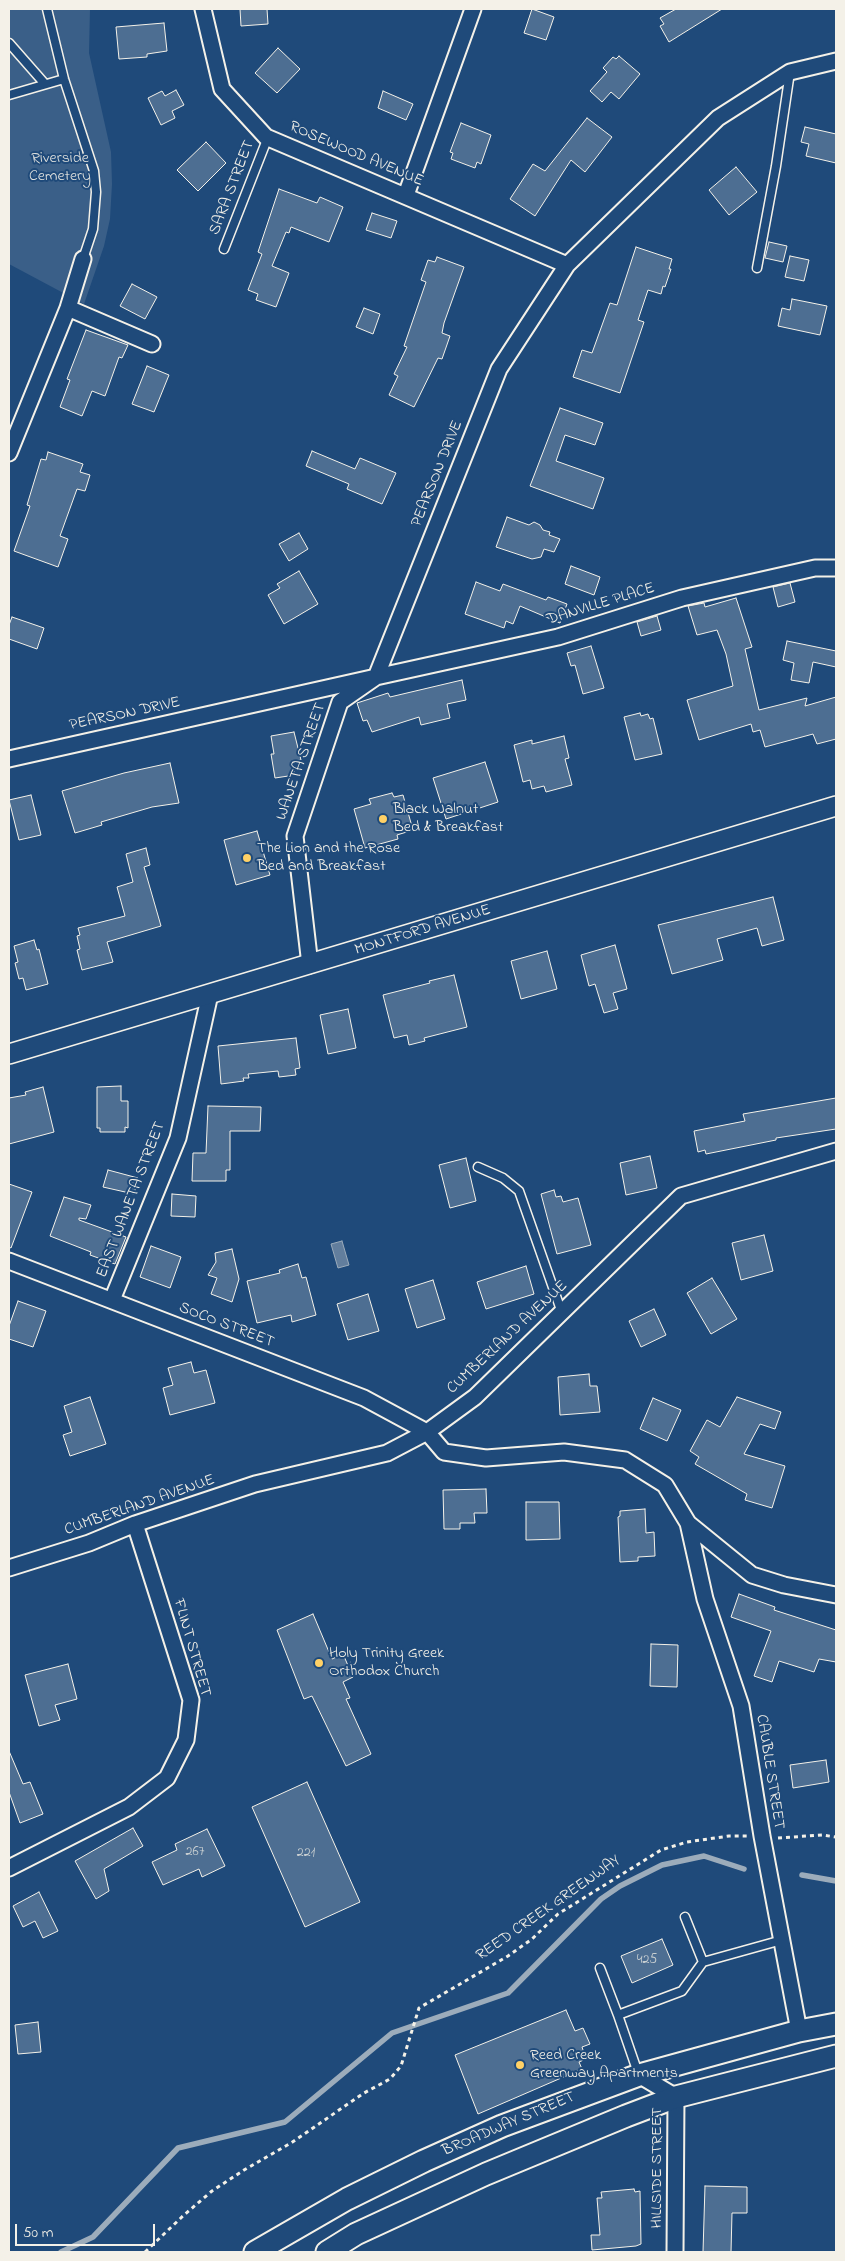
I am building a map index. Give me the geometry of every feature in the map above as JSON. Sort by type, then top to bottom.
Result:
[{"type":"main road","name":"BROADWAY STREET","points":[[255,2252],[347,2199],[424,2161],[502,2126],[639,2075],[799,2031],[836,2024]]},
{"type":"main road","points":[[327,2252],[356,2234],[486,2174],[550,2146],[676,2097],[836,2056]]},
{"type":"street","name":"ROSEWOOD AVENUE","points":[[202,9],[222,89],[268,138],[567,265]]},
{"type":"street","points":[[406,195],[474,9]]},
{"type":"street","name":"PEARSON DRIVE","points":[[9,758],[376,677],[499,369],[567,265],[718,118],[790,72],[836,61]]},
{"type":"street","points":[[9,452],[68,308],[83,259]]},
{"type":"street","points":[[68,308],[152,344]]},
{"type":"street","name":"DANVILLE PLACE","points":[[376,677],[558,637],[682,598],[815,568],[836,568]]},
{"type":"street","name":"WANETA STREET","points":[[310,965],[295,836],[340,702],[376,677]]},
{"type":"street","name":"MONTFORD AVENUE","points":[[9,1054],[836,806]]},
{"type":"street","name":"EAST WANETA STREET","points":[[112,1300],[178,1138],[210,994]]},
{"type":"street","name":"CUMBERLAND AVENUE","points":[[9,1568],[89,1543],[135,1524],[255,1484],[387,1454],[427,1432],[475,1396],[682,1196],[836,1151]]},
{"type":"street","name":"SOCO STREET","points":[[9,1261],[364,1398],[427,1432]]},
{"type":"street","points":[[427,1432],[444,1452],[486,1458],[564,1452],[625,1460],[665,1485],[688,1523],[752,1575],[784,1585],[836,1595]]},
{"type":"street","name":"CAUBLE STREET","points":[[688,1523],[705,1599],[741,1706],[762,1836],[799,2031]]},
{"type":"street","name":"FLINT STREET","points":[[9,1868],[129,1807],[166,1778],[186,1740],[191,1700],[135,1524]]},
{"type":"street","name":"HILLSIDE STREET","points":[[639,2075],[676,2097],[675,2252]]},
{"type":"lane","points":[[47,9],[64,79],[94,171],[96,192],[93,229],[83,259]]},
{"type":"lane","points":[[9,43],[45,84]]},
{"type":"lane","points":[[757,268],[776,166],[790,72]]},
{"type":"lane","points":[[9,95],[64,79]]},
{"type":"lane","name":"SARA STREET","points":[[224,249],[268,138]]},
{"type":"lane","points":[[478,1167],[503,1178],[519,1191],[562,1313]]},
{"type":"lane","points":[[685,1917],[702,1962]]},
{"type":"lane","points":[[618,2015],[682,1990],[702,1962],[782,1940]]},
{"type":"lane","points":[[600,1968],[639,2075]]},
{"type":"path","name":"REED CREEK GREENWAY","points":[[145,2252],[212,2191],[291,2143],[364,2093],[390,2079],[401,2066],[419,2008],[508,1956],[532,1939],[558,1914],[639,1861],[661,1850],[687,1842],[729,1836],[762,1836],[785,1839],[822,1835],[836,1837]]},
{"type":"green space","name":"Riverside Cemetery","points":[[9,9],[90,9],[89,53],[111,152],[112,184],[110,219],[104,246],[84,304],[9,264]]},
{"type":"shaded area","points":[[342,1241],[349,1265],[338,1268],[331,1244]]},
{"type":"building","points":[[240,9],[267,9],[268,24],[241,26]]},
{"type":"building","points":[[532,9],[554,17],[546,40],[524,33]]},
{"type":"building","points":[[676,9],[722,9],[669,42],[660,26],[664,24],[660,18]]},
{"type":"building","points":[[164,23],[167,51],[147,54],[147,57],[119,59],[116,27]]},
{"type":"building","points":[[278,48],[300,69],[277,93],[255,73]]},
{"type":"building","points":[[619,56],[640,74],[619,99],[611,92],[602,102],[590,91],[607,72],[603,68],[613,57],[616,59]]},
{"type":"building","points":[[176,90],[184,105],[172,111],[175,118],[161,125],[148,98],[162,91],[165,96]]},
{"type":"building","points":[[383,91],[413,104],[406,120],[378,108]]},
{"type":"building","points":[[587,118],[612,137],[585,172],[571,160],[535,216],[510,199],[533,164],[545,171]]},
{"type":"building","points":[[461,123],[491,135],[481,164],[477,162],[475,168],[451,159],[453,153],[450,152]]},
{"type":"building","points":[[805,127],[836,134],[836,163],[806,156],[809,144],[801,142]]},
{"type":"building","points":[[206,142],[226,163],[198,191],[177,170]]},
{"type":"building","points":[[736,167],[757,192],[729,215],[709,190]]},
{"type":"building","points":[[279,189],[317,203],[320,197],[343,207],[329,242],[291,227],[289,233],[286,232],[272,266],[289,273],[276,307],[256,300],[258,294],[248,290],[262,254],[258,252]]},
{"type":"building","points":[[372,213],[397,221],[391,238],[366,230]]},
{"type":"building","points":[[769,242],[787,246],[783,262],[765,258]]},
{"type":"building","points":[[636,247],[672,259],[669,269],[671,269],[661,294],[648,290],[638,320],[644,322],[620,393],[573,377],[582,350],[592,353],[610,303],[617,305]]},
{"type":"building","points":[[790,256],[809,260],[804,281],[785,277]]},
{"type":"building","points":[[437,257],[464,267],[444,323],[442,333],[450,336],[442,359],[438,358],[414,407],[389,395],[398,376],[394,374],[407,347],[404,346],[426,282],[421,280],[428,260],[435,262]]},
{"type":"building","points":[[132,284],[157,297],[145,319],[120,306]]},
{"type":"building","points":[[792,299],[827,306],[820,335],[778,326],[782,308],[790,310]]},
{"type":"building","points":[[364,308],[380,314],[373,334],[356,327]]},
{"type":"building","points":[[86,330],[128,345],[122,358],[119,357],[105,396],[92,391],[82,416],[60,407],[70,380],[67,379]]},
{"type":"building","points":[[147,366],[169,375],[154,412],[132,404]]},
{"type":"building","points":[[560,408],[603,423],[595,445],[565,435],[556,461],[604,478],[593,509],[530,486]]},
{"type":"building","points":[[312,451],[355,469],[360,458],[396,473],[382,504],[347,489],[349,484],[306,466]]},
{"type":"building","points":[[48,452],[83,464],[80,472],[90,475],[85,491],[77,489],[60,536],[68,539],[58,567],[14,551],[30,506],[27,505],[41,459],[46,460]]},
{"type":"building","points":[[507,517],[529,525],[534,522],[540,525],[543,530],[550,532],[549,535],[560,539],[554,552],[544,549],[541,557],[532,559],[496,547]]},
{"type":"building","points":[[299,533],[308,549],[289,561],[279,544]]},
{"type":"building","points":[[571,566],[600,577],[594,595],[565,584]]},
{"type":"building","points":[[299,571],[318,604],[284,624],[268,595],[280,588],[277,584]]},
{"type":"building","points":[[476,582],[500,591],[503,584],[546,600],[548,597],[567,604],[560,623],[520,606],[513,624],[506,621],[504,628],[465,614]]},
{"type":"building","points":[[790,583],[795,602],[778,607],[773,587]]},
{"type":"building","points":[[736,598],[752,647],[745,649],[759,710],[807,698],[805,706],[836,697],[836,739],[817,744],[813,734],[765,747],[760,730],[753,732],[751,724],[699,740],[687,700],[733,686],[726,654],[717,630],[697,635],[688,606],[704,603],[705,607]]},
{"type":"building","points":[[657,616],[661,630],[641,636],[637,622]]},
{"type":"building","points":[[12,617],[44,628],[37,649],[9,639],[9,625]]},
{"type":"building","points":[[787,641],[836,651],[836,667],[813,662],[809,683],[791,680],[794,663],[783,660]]},
{"type":"building","points":[[591,646],[604,688],[583,694],[575,665],[571,666],[567,653]]},
{"type":"building","points":[[462,680],[466,700],[447,704],[450,718],[421,725],[419,717],[372,732],[367,720],[363,721],[357,703],[388,693],[390,697]]},
{"type":"building","points":[[640,713],[641,716],[648,714],[650,719],[653,718],[662,754],[635,760],[624,717]]},
{"type":"building","points":[[294,732],[301,760],[292,761],[295,775],[275,778],[271,754],[274,754],[271,736]]},
{"type":"building","points":[[564,736],[569,758],[565,759],[572,785],[546,792],[544,786],[532,789],[530,780],[523,782],[514,745],[532,740],[532,744]]},
{"type":"building","points":[[485,762],[498,802],[446,819],[433,778]]},
{"type":"building","points":[[170,763],[179,803],[152,807],[101,822],[102,825],[75,833],[62,791],[124,773]]},
{"type":"building","name":"Black Walnut Bed & Breakfast","points":[[392,793],[394,797],[403,795],[413,830],[397,835],[398,839],[365,848],[354,809],[371,804],[369,799]]},
{"type":"building","points":[[31,795],[41,835],[19,840],[9,800]]},
{"type":"building","name":"The Lion and the Rose Bed and Breakfast","points":[[257,831],[270,875],[236,885],[224,840]]},
{"type":"building","points":[[146,848],[150,865],[144,867],[161,926],[107,942],[113,962],[82,970],[77,950],[80,949],[77,936],[80,935],[78,928],[125,916],[117,887],[133,882],[126,854]]},
{"type":"building","points":[[773,897],[784,940],[762,946],[757,928],[717,939],[723,960],[672,974],[658,925]]},
{"type":"building","points":[[34,940],[37,950],[39,949],[48,984],[26,990],[23,978],[19,979],[15,963],[18,962],[14,946]]},
{"type":"building","points":[[615,945],[627,989],[613,993],[618,1009],[604,1013],[595,984],[589,986],[581,955]]},
{"type":"building","points":[[547,951],[557,989],[521,999],[511,961]]},
{"type":"building","points":[[454,975],[467,1027],[424,1038],[425,1041],[409,1045],[407,1035],[394,1038],[383,995]]},
{"type":"building","points":[[348,1009],[356,1048],[328,1054],[320,1015]]},
{"type":"building","points":[[296,1038],[300,1068],[295,1069],[296,1075],[279,1077],[278,1071],[248,1074],[249,1078],[243,1078],[244,1081],[221,1084],[218,1046]]},
{"type":"building","points":[[121,1086],[121,1101],[128,1101],[128,1128],[125,1127],[125,1132],[100,1132],[100,1128],[97,1128],[97,1087]]},
{"type":"building","points":[[43,1087],[54,1132],[9,1144],[9,1098],[26,1095],[25,1092]]},
{"type":"building","points":[[836,1098],[836,1129],[776,1138],[776,1140],[706,1154],[705,1150],[698,1152],[694,1131],[745,1121],[743,1114]]},
{"type":"building","points":[[208,1106],[261,1107],[260,1131],[230,1131],[230,1170],[226,1170],[226,1181],[192,1181],[193,1153],[206,1153]]},
{"type":"building","points":[[650,1156],[657,1188],[626,1195],[620,1163]]},
{"type":"building","points":[[466,1158],[476,1201],[450,1208],[439,1165]]},
{"type":"building","points":[[108,1170],[138,1178],[134,1194],[103,1187]]},
{"type":"building","points":[[9,1184],[32,1192],[11,1248],[9,1247]]},
{"type":"building","points":[[554,1190],[556,1197],[561,1196],[563,1202],[578,1198],[591,1245],[557,1254],[541,1194]]},
{"type":"building","points":[[172,1194],[196,1196],[195,1217],[171,1216]]},
{"type":"building","points":[[64,1197],[91,1205],[86,1219],[79,1218],[79,1220],[126,1237],[115,1264],[90,1255],[91,1252],[50,1236]]},
{"type":"building","points":[[764,1235],[773,1271],[741,1280],[732,1243]]},
{"type":"building","points":[[151,1246],[181,1257],[170,1288],[140,1277]]},
{"type":"building","points":[[232,1249],[239,1279],[232,1302],[211,1294],[217,1278],[208,1275],[216,1262],[215,1253]]},
{"type":"building","points":[[298,1264],[302,1278],[306,1277],[316,1315],[292,1322],[291,1315],[257,1323],[247,1281],[280,1273],[279,1270]]},
{"type":"building","points":[[526,1266],[534,1294],[486,1309],[477,1282]]},
{"type":"building","points":[[712,1278],[737,1319],[711,1334],[687,1293]]},
{"type":"building","points":[[433,1280],[445,1319],[417,1328],[405,1289]]},
{"type":"building","points":[[368,1294],[379,1331],[348,1340],[337,1304]]},
{"type":"building","points":[[18,1301],[46,1311],[33,1347],[9,1339],[9,1326]]},
{"type":"building","points":[[654,1309],[666,1335],[641,1347],[629,1321]]},
{"type":"building","points":[[191,1362],[194,1373],[206,1370],[215,1403],[170,1415],[163,1388],[173,1385],[168,1368]]},
{"type":"building","points":[[589,1374],[590,1386],[597,1386],[600,1412],[560,1415],[558,1377]]},
{"type":"building","points":[[90,1397],[106,1444],[70,1456],[63,1435],[72,1432],[64,1406]]},
{"type":"building","points":[[737,1397],[781,1412],[775,1429],[760,1424],[744,1454],[785,1466],[772,1508],[745,1500],[747,1494],[695,1464],[699,1457],[690,1451],[707,1420],[720,1427]]},
{"type":"building","points":[[653,1398],[681,1410],[667,1441],[640,1429]]},
{"type":"building","points":[[486,1489],[487,1513],[474,1513],[475,1523],[460,1523],[460,1529],[444,1529],[443,1490]]},
{"type":"building","points":[[526,1502],[559,1502],[560,1539],[526,1540]]},
{"type":"building","points":[[645,1509],[646,1533],[654,1532],[655,1556],[638,1557],[638,1561],[620,1562],[618,1517],[620,1516],[620,1511]]},
{"type":"building","points":[[739,1594],[775,1607],[774,1610],[836,1630],[836,1662],[819,1659],[814,1672],[779,1661],[772,1682],[754,1676],[771,1631],[731,1617]]},
{"type":"building","name":"Holy Trinity Greek Orthodox Church","points":[[313,1614],[332,1659],[343,1654],[353,1677],[343,1682],[350,1698],[346,1699],[371,1754],[346,1766],[312,1696],[304,1699],[277,1630]]},
{"type":"building","points":[[651,1644],[678,1645],[677,1687],[650,1686]]},
{"type":"building","points":[[68,1664],[77,1699],[55,1705],[60,1720],[39,1726],[25,1675]]},
{"type":"building","points":[[9,1751],[23,1784],[30,1782],[43,1814],[20,1823],[9,1792]]},
{"type":"building","points":[[826,1760],[829,1782],[793,1788],[790,1765]]},
{"type":"building","points":[[307,1782],[360,1902],[305,1927],[252,1807]]},
{"type":"building","points":[[133,1828],[143,1846],[104,1869],[109,1891],[96,1899],[75,1861]]},
{"type":"building","points":[[207,1829],[225,1866],[202,1877],[199,1869],[163,1885],[152,1862],[177,1850],[175,1844]]},
{"type":"building","points":[[39,1892],[58,1931],[43,1938],[35,1921],[23,1927],[13,1906]]},
{"type":"building","points":[[662,1939],[673,1965],[632,1983],[621,1956]]},
{"type":"building","name":"Reed Creek Greenway Apartments","points":[[566,2010],[575,2031],[583,2028],[590,2044],[582,2047],[586,2059],[579,2062],[582,2069],[478,2114],[455,2055]]},
{"type":"building","points":[[38,2022],[41,2052],[18,2054],[15,2025]]},
{"type":"building","points":[[705,2186],[747,2187],[747,2213],[732,2213],[731,2252],[703,2252]]},
{"type":"building","points":[[634,2189],[635,2192],[640,2191],[641,2244],[592,2250],[591,2235],[600,2235],[597,2198],[602,2198],[601,2192]]},
{"type":"waterway","points":[[61,2252],[93,2237],[178,2148],[285,2122],[392,2033],[508,1993],[601,1899],[620,1886],[662,1865],[704,1856],[744,1869]]},
{"type":"waterway","points":[[802,1875],[836,1881]]},
{"type":"place","name":"Black Walnut Bed & Breakfast","points":[[383,819]]},
{"type":"place","name":"The Lion and the Rose Bed and Breakfast","points":[[247,858]]},
{"type":"place","name":"Holy Trinity Greek Orthodox Church","points":[[319,1663]]},
{"type":"place","name":"Reed Creek Greenway Apartments","points":[[520,2065]]}]
